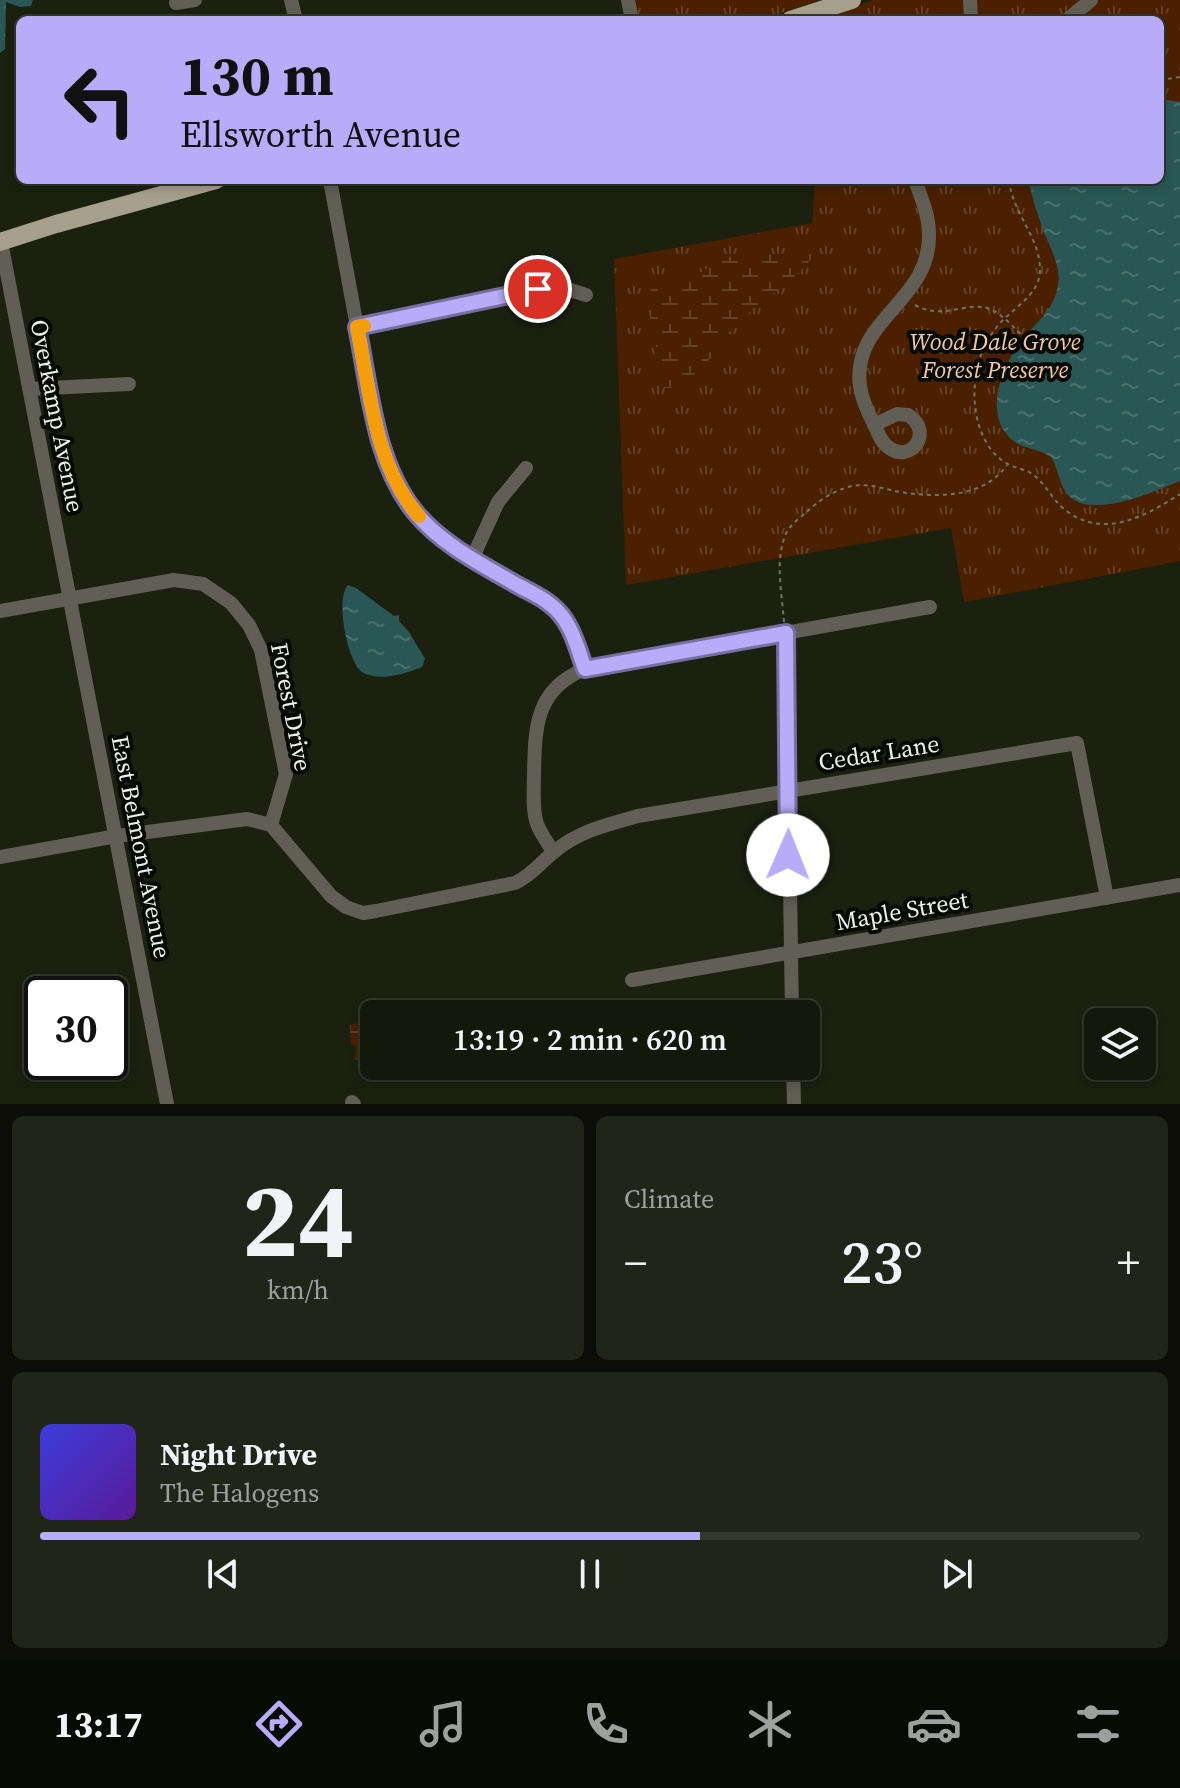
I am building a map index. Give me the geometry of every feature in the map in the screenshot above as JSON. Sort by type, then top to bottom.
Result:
[{"type":"main road","points":[[802,16],[852,0]]},
{"type":"main road","points":[[1,242],[201,184]]},
{"type":"street","points":[[176,3],[195,0]]},
{"type":"street","points":[[1072,16],[1091,0]]},
{"type":"street","points":[[331,184],[357,327],[382,446],[391,474],[417,514],[437,534],[472,559],[553,605],[572,632],[585,669]]},
{"type":"street","points":[[874,425],[862,399],[859,383],[862,354],[879,324],[916,283],[923,270],[930,236],[926,209],[917,184]]},
{"type":"street","name":"Overkamp Avenue","points":[[1,242],[68,598]]},
{"type":"street","points":[[357,327],[538,289],[564,288],[586,295]]},
{"type":"street","points":[[29,389],[129,384]]},
{"type":"street","points":[[472,559],[498,502],[526,468]]},
{"type":"street","name":"Forest Drive","points":[[0,611],[174,580],[203,584],[231,603],[249,625],[261,650],[281,747],[285,781],[271,825]]},
{"type":"street","name":"East Belmont Avenue","points":[[68,598],[167,1104]]},
{"type":"street","points":[[553,852],[535,813],[537,719],[546,701],[571,674],[930,607]]},
{"type":"street","points":[[786,633],[792,1000]]},
{"type":"street","name":"Cedar Lane","points":[[271,825],[331,896],[346,907],[363,913],[515,883],[526,878],[553,852],[575,837],[626,819],[1077,743],[1107,898]]},
{"type":"street","points":[[0,857],[117,836],[247,819],[271,825]]},
{"type":"street","name":"Maple Street","points":[[632,980],[1180,885]]},
{"type":"street","points":[[793,1080],[794,1104]]},
{"type":"path","points":[[1010,184],[1018,213],[1036,250],[1040,274],[1031,293],[995,329],[981,355],[974,394],[982,434],[989,447],[1008,464],[1031,473],[1067,512],[1092,522],[1118,524],[1134,519],[1180,494]]},
{"type":"path","points":[[905,296],[929,311],[952,312],[986,307],[1024,337]]},
{"type":"path","points":[[786,633],[781,565],[783,541],[789,528],[819,501],[838,491],[868,485],[915,494],[964,492],[987,485],[1008,464]]},
{"type":"green space","points":[[635,0],[821,0],[772,16],[638,16]]},
{"type":"green space","name":"Wood Dale Grove Forest Preserve","points":[[873,0],[1180,0],[1180,561],[964,602],[951,528],[626,585],[614,259],[812,223],[815,184],[1164,184],[1164,16],[828,16]]},
{"type":"green space","points":[[812,240],[817,243],[808,263],[739,321],[707,363],[672,387],[662,387],[648,309],[651,287],[657,283],[695,276],[721,259],[786,254],[797,251]]},
{"type":"green space","points":[[360,1022],[360,1061],[355,1059],[356,1048],[351,1043],[350,1025]]},
{"type":"water","points":[[0,0],[33,0],[31,6],[20,7],[6,2],[5,49],[0,53]]},
{"type":"water","points":[[1164,100],[1180,102],[1180,481],[1125,501],[1094,505],[1081,503],[1066,493],[1051,457],[1013,441],[1001,425],[997,413],[999,387],[1008,362],[1049,309],[1058,285],[1056,261],[1029,184],[1164,184]]},
{"type":"water","points":[[348,585],[394,616],[399,615],[399,621],[425,659],[422,667],[384,677],[362,672],[352,656],[344,629],[344,592]]},
{"type":"slow traffic","points":[[364,326],[357,327],[386,462],[402,494],[419,516]]},
{"type":"route","points":[[538,289],[357,327],[382,446],[391,474],[417,514],[437,534],[472,559],[553,605],[572,632],[585,669],[786,633],[788,855]]}]
